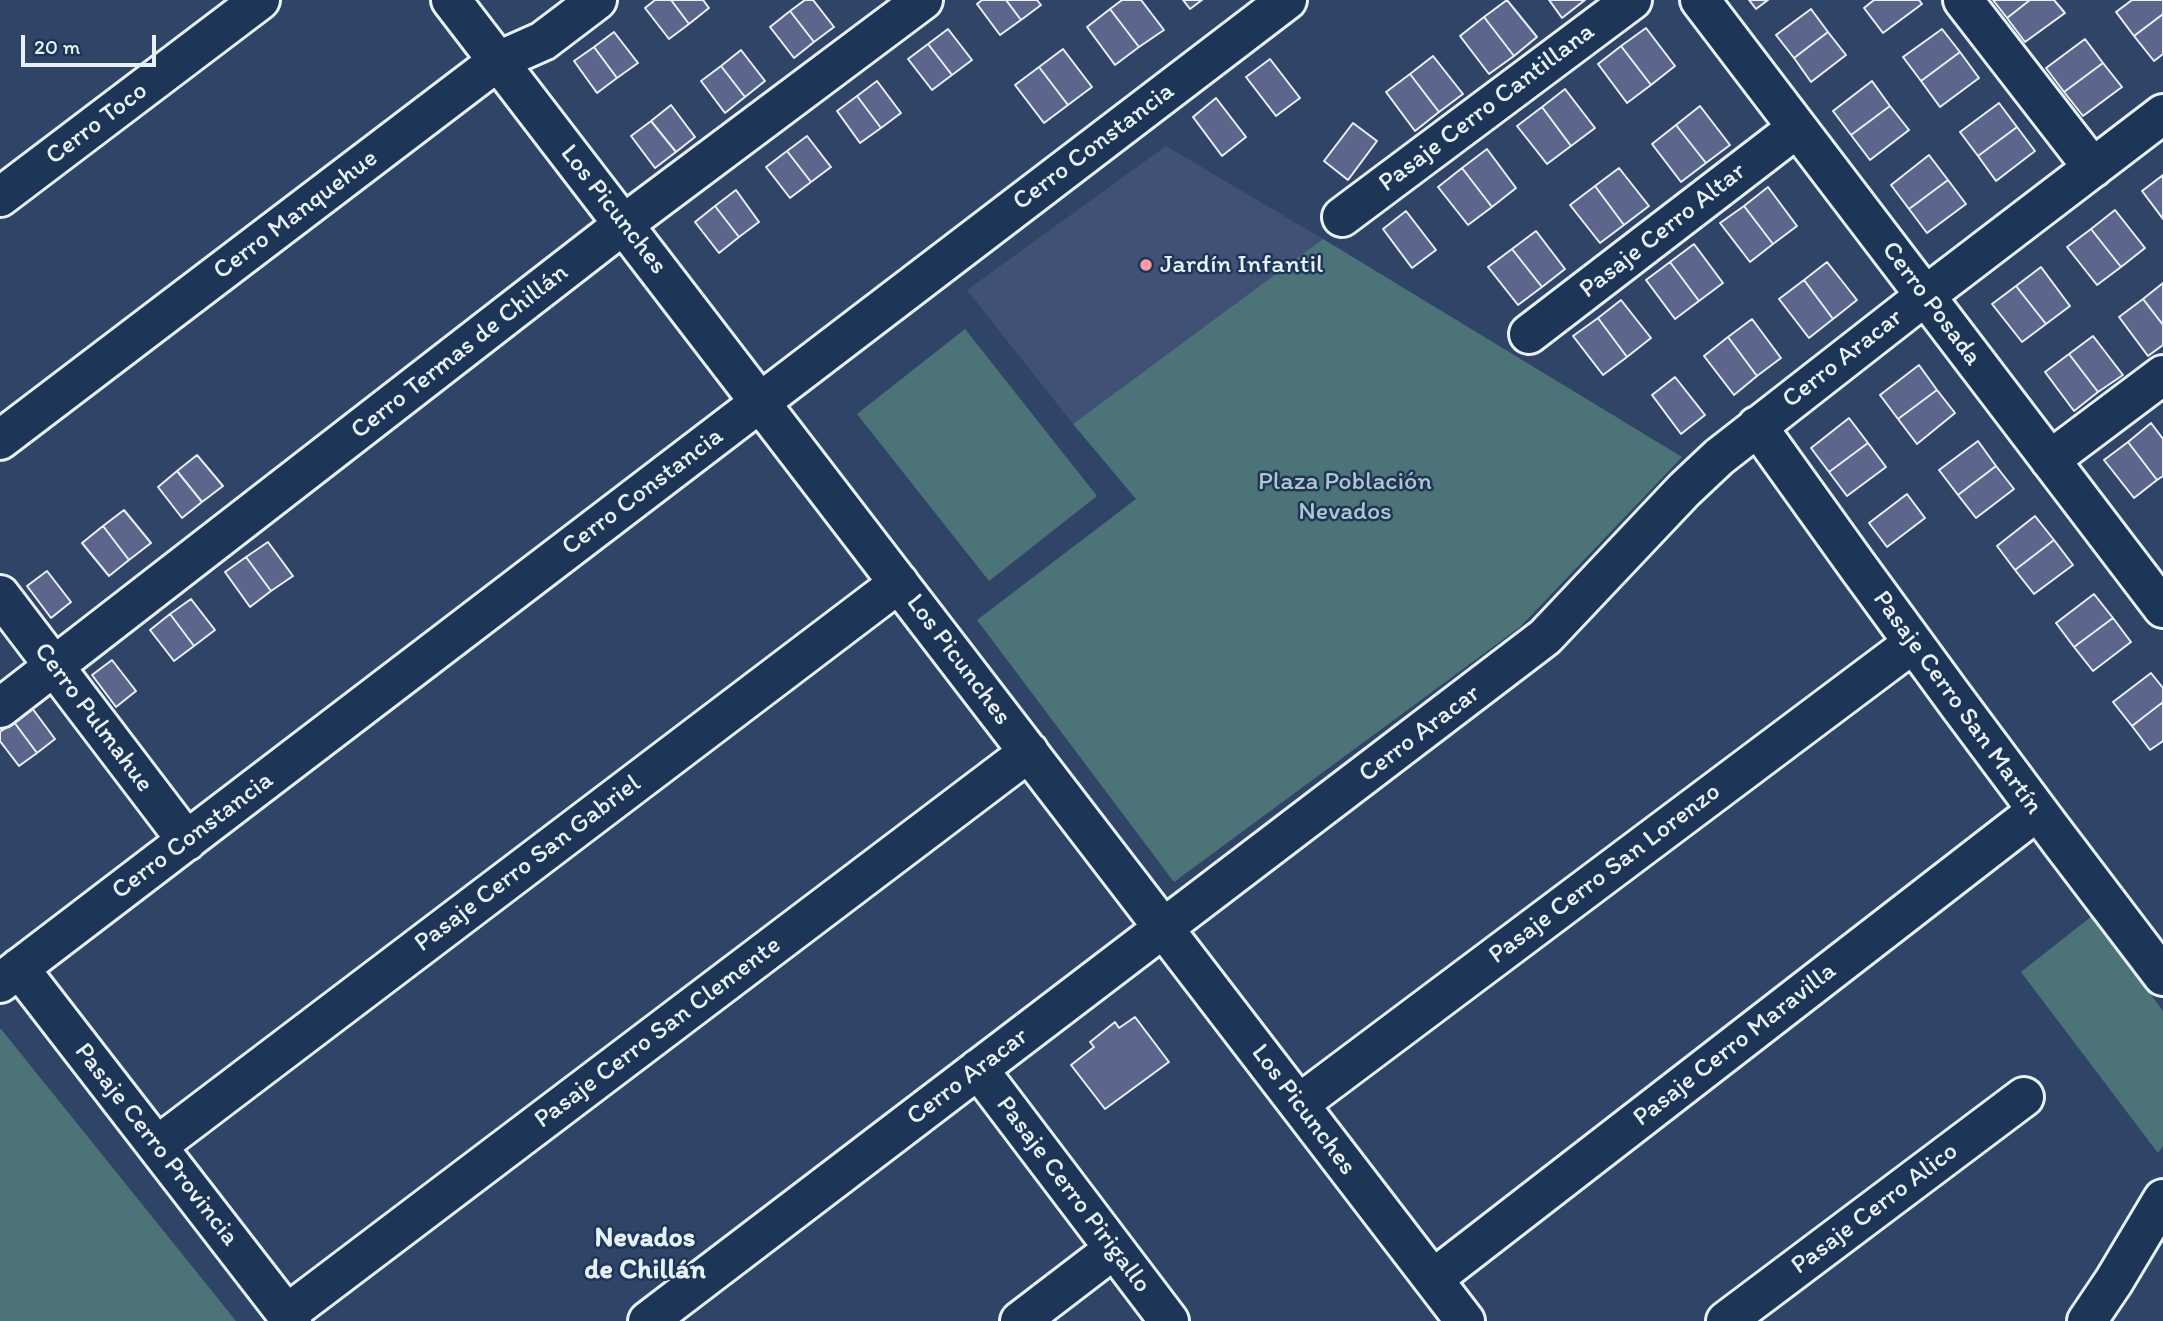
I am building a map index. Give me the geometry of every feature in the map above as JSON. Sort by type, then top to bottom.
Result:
[{"type":"street","name":"Cerro Toco","points":[[0,197],[260,0]]},
{"type":"street","name":"Los Picunches","points":[[451,0],[1465,1321]]},
{"type":"street","name":"Cerro Manquehue","points":[[0,440],[498,61],[543,41],[597,0]]},
{"type":"street","name":"Cerro Termas de Chillán","points":[[0,708],[624,224],[923,0]]},
{"type":"street","name":"Cerro Constancia","points":[[10,976],[1287,0]]},
{"type":"street","name":"Pasaje Cerro Cantillana","points":[[1342,217],[1632,0]]},
{"type":"street","name":"Cerro Posada","points":[[1700,0],[2163,608]]},
{"type":"street","points":[[1963,0],[2093,168]]},
{"type":"street","name":"Cerro Aracar","points":[[648,1321],[1545,637],[1684,490],[1719,457],[2163,114]]},
{"type":"street","name":"Pasaje Cerro Altar","points":[[1529,334],[1797,128]]},
{"type":"street","points":[[2050,460],[2163,375]]},
{"type":"street","name":"Pasaje Cerro San Martín","points":[[1757,426],[1912,644],[2163,976]]},
{"type":"street","name":"Pasaje Cerro San Gabriel","points":[[157,1146],[899,583]]},
{"type":"street","name":"Cerro Pulmahue","points":[[0,595],[187,841]]},
{"type":"street","name":"Pasaje Cerro San Lorenzo","points":[[1298,1104],[1912,644]]},
{"type":"street","name":"Pasaje Cerro San Clemente","points":[[290,1318],[1028,752]]},
{"type":"street","name":"Pasaje Cerro Maravilla","points":[[1433,1279],[2037,811]]},
{"type":"street","name":"Pasaje Cerro Provincia","points":[[10,976],[157,1146],[290,1318]]},
{"type":"street","name":"Pasaje Cerro Pirigallo","points":[[978,1069],[1169,1321]]},
{"type":"street","name":"Pasaje Cerro Alico","points":[[1726,1321],[2024,1097]]},
{"type":"street","points":[[2087,1321],[2163,1199]]},
{"type":"street","points":[[1020,1321],[1114,1249]]},
{"type":"shaded area","name":"Jardín Infantil","points":[[1166,146],[1323,239],[1073,424],[967,290]]},
{"type":"green space","name":"Plaza Población Nevados","points":[[1323,239],[1682,457],[1520,627],[1174,882],[977,620],[1136,499],[1073,424]]},
{"type":"green space","points":[[965,329],[1097,496],[989,581],[857,414]]},
{"type":"green space","points":[[2092,916],[2163,1011],[2163,1146],[2158,1153],[2021,972]]},
{"type":"green space","points":[[1,1029],[236,1321],[0,1321]]},
{"type":"building","points":[[655,0],[671,0],[689,24],[669,39],[645,8]]},
{"type":"building","points":[[671,0],[703,0],[709,8],[689,24]]},
{"type":"building","points":[[805,0],[813,0],[834,27],[814,42],[790,11]]},
{"type":"building","points":[[982,0],[1006,0],[1021,20],[1000,35],[977,4]]},
{"type":"building","points":[[1006,0],[1037,0],[1041,5],[1021,20]]},
{"type":"building","points":[[1122,0],[1141,0],[1164,30],[1139,47],[1110,9]]},
{"type":"building","points":[[1183,0],[1202,0],[1190,9]]},
{"type":"building","points":[[1507,0],[1537,37],[1514,56],[1484,17]]},
{"type":"building","points":[[1549,0],[1585,0],[1562,18]]},
{"type":"building","points":[[1749,0],[1768,0],[1756,9]]},
{"type":"building","points":[[1874,0],[1919,0],[1922,4],[1883,33],[1864,8]]},
{"type":"building","points":[[1993,0],[2030,0],[2007,18]]},
{"type":"building","points":[[2030,0],[2054,0],[2065,13],[2025,42],[2007,18]]},
{"type":"building","points":[[2132,0],[2163,0],[2163,14],[2134,36],[2116,12]]},
{"type":"building","points":[[1110,9],[1139,47],[1115,65],[1087,27]]},
{"type":"building","points":[[1811,9],[1828,32],[1794,58],[1776,35]]},
{"type":"building","points":[[790,11],[814,42],[794,58],[770,27]]},
{"type":"building","points":[[2163,14],[2163,54],[2154,61],[2134,36]]},
{"type":"building","points":[[1484,17],[1514,56],[1489,74],[1460,36]]},
{"type":"building","points":[[1646,28],[1675,66],[1651,85],[1621,46]]},
{"type":"building","points":[[948,29],[972,60],[952,75],[928,44]]},
{"type":"building","points":[[1942,29],[1960,52],[1921,81],[1903,57]]},
{"type":"building","points":[[614,32],[638,63],[617,78],[594,47]]},
{"type":"building","points":[[1828,32],[1846,55],[1811,82],[1794,58]]},
{"type":"building","points":[[2085,39],[2103,63],[2064,92],[2046,68]]},
{"type":"building","points":[[928,44],[952,75],[932,90],[908,59]]},
{"type":"building","points":[[1621,46],[1651,85],[1627,103],[1598,64]]},
{"type":"building","points":[[594,47],[617,78],[597,93],[574,61]]},
{"type":"building","points":[[1063,49],[1092,87],[1068,105],[1039,67]]},
{"type":"building","points":[[741,50],[765,81],[745,97],[721,66]]},
{"type":"building","points":[[1960,52],[1979,78],[1940,107],[1921,81]]},
{"type":"building","points":[[1433,56],[1463,94],[1439,112],[1410,74]]},
{"type":"building","points":[[1270,59],[1300,98],[1276,116],[1246,77]]},
{"type":"building","points":[[2103,63],[2122,87],[2083,116],[2064,92]]},
{"type":"building","points":[[721,66],[745,97],[725,113],[701,81]]},
{"type":"building","points":[[1039,67],[1068,105],[1044,123],[1015,85]]},
{"type":"building","points":[[1410,74],[1439,112],[1415,131],[1386,92]]},
{"type":"building","points":[[877,81],[901,113],[881,128],[857,96]]},
{"type":"building","points":[[1872,81],[1890,106],[1851,135],[1833,111]]},
{"type":"building","points":[[1565,89],[1595,128],[1571,146],[1542,107]]},
{"type":"building","points":[[857,96],[881,128],[860,143],[837,111]]},
{"type":"building","points":[[1216,98],[1246,137],[1222,156],[1193,117]]},
{"type":"building","points":[[1999,103],[2017,127],[1978,156],[1960,132]]},
{"type":"building","points":[[671,105],[695,137],[676,152],[651,121]]},
{"type":"building","points":[[1700,106],[1730,145],[1706,163],[1676,125]]},
{"type":"building","points":[[1890,106],[1909,130],[1870,160],[1851,135]]},
{"type":"building","points":[[1542,107],[1571,146],[1547,164],[1517,126]]},
{"type":"building","points":[[651,121],[676,152],[655,168],[631,136]]},
{"type":"building","points":[[1353,123],[1377,141],[1348,180],[1324,161]]},
{"type":"building","points":[[1676,125],[1706,163],[1681,182],[1652,144]]},
{"type":"building","points":[[2017,127],[2035,151],[1996,181],[1978,156]]},
{"type":"building","points":[[807,136],[831,167],[811,182],[787,151]]},
{"type":"building","points":[[1487,149],[1516,188],[1492,207],[1462,168]]},
{"type":"building","points":[[787,151],[811,182],[790,198],[766,167]]},
{"type":"building","points":[[1929,155],[1948,180],[1909,209],[1891,185]]},
{"type":"building","points":[[1462,168],[1492,207],[1468,225],[1438,187]]},
{"type":"building","points":[[1619,168],[1649,206],[1624,225],[1595,186]]},
{"type":"building","points":[[2163,175],[2163,219],[2142,191]]},
{"type":"building","points":[[1948,180],[1966,204],[1927,233],[1909,209]]},
{"type":"building","points":[[1595,186],[1624,225],[1600,243],[1570,205]]},
{"type":"building","points":[[1768,187],[1797,226],[1773,244],[1744,206]]},
{"type":"building","points":[[736,190],[759,222],[739,237],[715,206]]},
{"type":"building","points":[[715,206],[739,237],[719,253],[695,222]]},
{"type":"building","points":[[1744,206],[1773,244],[1750,262],[1720,223]]},
{"type":"building","points":[[2115,210],[2145,248],[2121,267],[2091,229]]},
{"type":"building","points":[[1406,211],[1436,250],[1412,268],[1383,229]]},
{"type":"building","points":[[2091,229],[2121,267],[2097,285],[2067,247]]},
{"type":"building","points":[[1536,231],[1565,269],[1542,287],[1512,249]]},
{"type":"building","points":[[1694,244],[1723,283],[1699,301],[1670,262]]},
{"type":"building","points":[[1512,249],[1542,287],[1518,305],[1488,267]]},
{"type":"building","points":[[1670,262],[1699,301],[1675,319],[1646,280]]},
{"type":"building","points":[[1827,262],[1857,300],[1833,319],[1804,280]]},
{"type":"building","points":[[2041,267],[2070,306],[2046,324],[2016,286]]},
{"type":"building","points":[[1804,280],[1833,319],[1809,338],[1779,299]]},
{"type":"building","points":[[2163,283],[2163,325],[2143,299]]},
{"type":"building","points":[[2016,286],[2046,324],[2022,342],[1992,304]]},
{"type":"building","points":[[2143,299],[2163,325],[2163,345],[2148,356],[2119,317]]},
{"type":"building","points":[[1621,300],[1651,338],[1627,357],[1598,318]]},
{"type":"building","points":[[1598,318],[1627,357],[1603,375],[1573,336]]},
{"type":"building","points":[[1752,319],[1781,358],[1757,376],[1728,337]]},
{"type":"building","points":[[2093,336],[2123,375],[2098,392],[2069,354]]},
{"type":"building","points":[[1728,337],[1757,376],[1734,395],[1704,356]]},
{"type":"building","points":[[2069,354],[2098,392],[2074,411],[2045,372]]},
{"type":"building","points":[[1919,365],[1937,390],[1898,419],[1880,395]]},
{"type":"building","points":[[1675,377],[1705,415],[1681,434],[1652,395]]},
{"type":"building","points":[[1937,390],[1955,413],[1917,444],[1898,419]]},
{"type":"building","points":[[1849,418],[1868,443],[1829,472],[1811,448]]},
{"type":"building","points":[[2151,423],[2163,439],[2163,476],[2157,480],[2128,442]]},
{"type":"building","points":[[1978,441],[1996,466],[1958,495],[1939,470]]},
{"type":"building","points":[[2128,442],[2157,480],[2134,498],[2104,460]]},
{"type":"building","points":[[1868,443],[1886,467],[1847,496],[1829,472]]},
{"type":"building","points":[[197,455],[223,486],[202,502],[177,471]]},
{"type":"building","points":[[1996,466],[2014,489],[1976,518],[1958,495]]},
{"type":"building","points":[[177,471],[202,502],[182,518],[158,487]]},
{"type":"building","points":[[1907,494],[1925,518],[1887,547],[1869,523]]},
{"type":"building","points":[[124,510],[151,543],[129,560],[103,526]]},
{"type":"building","points":[[2035,516],[2054,540],[2015,570],[1997,546]]},
{"type":"building","points":[[103,526],[129,560],[109,576],[82,543]]},
{"type":"building","points":[[2054,540],[2073,565],[2034,594],[2015,570]]},
{"type":"building","points":[[268,542],[293,576],[271,591],[246,557]]},
{"type":"building","points":[[246,557],[271,591],[250,607],[225,572]]},
{"type":"building","points":[[47,571],[71,602],[51,618],[27,586]]},
{"type":"building","points":[[2094,594],[2113,618],[2074,647],[2056,623]]},
{"type":"building","points":[[191,599],[215,630],[194,646],[170,614]]},
{"type":"building","points":[[170,614],[194,646],[174,661],[150,630]]},
{"type":"building","points":[[2113,618],[2131,642],[2093,671],[2074,647]]},
{"type":"building","points":[[112,660],[136,691],[116,707],[92,675]]},
{"type":"building","points":[[2151,673],[2163,688],[2163,702],[2132,726],[2113,702]]},
{"type":"building","points":[[2163,702],[2163,741],[2150,750],[2132,726]]},
{"type":"building","points":[[32,708],[55,739],[37,753],[14,722]]},
{"type":"building","points":[[14,722],[37,753],[19,766],[0,741],[0,732]]},
{"type":"building","points":[[1135,1017],[1169,1062],[1105,1109],[1071,1065],[1094,1047],[1090,1042],[1115,1022],[1119,1028]]},
{"type":"place","name":"Jardín Infantil","points":[[1146,265]]},
{"type":"district","name":"Nevados de Chillán","points":[[645,1255]]}]
